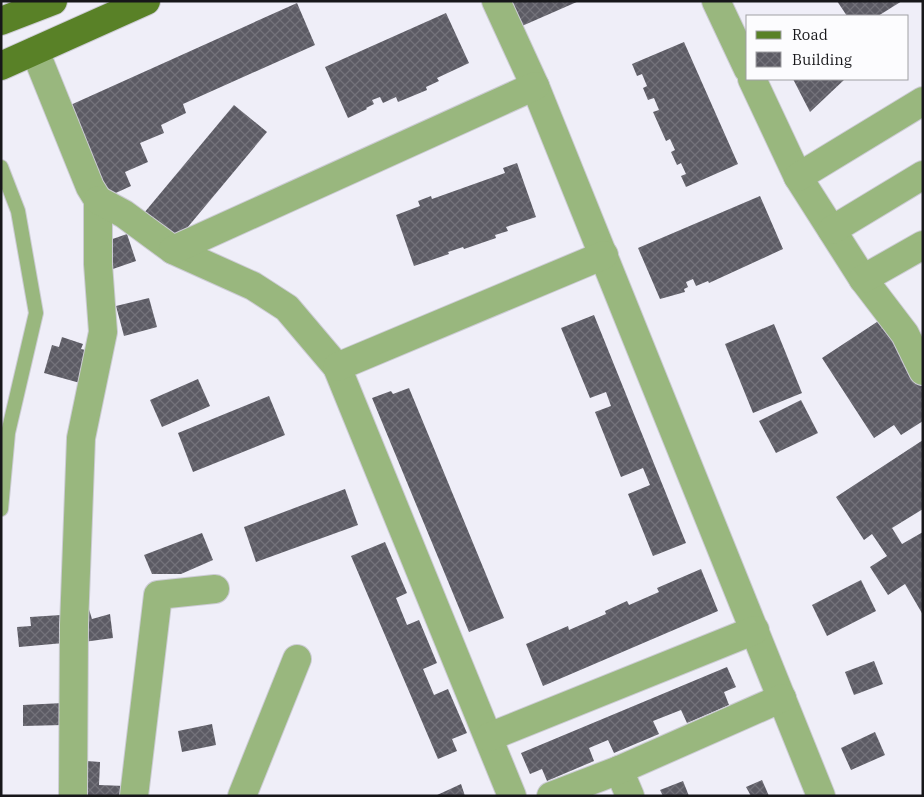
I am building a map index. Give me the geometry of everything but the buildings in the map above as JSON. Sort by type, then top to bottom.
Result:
[{"type":"main road","points":[[13,12],[53,1]]},
{"type":"main road","points":[[1,66],[146,1]]},
{"type":"street","points":[[496,1],[535,86],[821,796]]},
{"type":"street","points":[[716,1],[746,66]]},
{"type":"street","points":[[35,51],[90,187],[98,200],[124,214],[173,250],[253,286],[287,308],[337,367],[512,796]]},
{"type":"street","points":[[752,80],[798,177],[863,279],[914,328],[923,371]]},
{"type":"street","points":[[173,250],[535,86]]},
{"type":"street","points":[[798,177],[923,101]]},
{"type":"street","points":[[832,230],[923,175]]},
{"type":"street","points":[[73,796],[74,625],[82,438],[103,332],[98,264],[98,200]]},
{"type":"street","points":[[863,279],[923,244]]},
{"type":"street","points":[[337,367],[604,256]]},
{"type":"street","points":[[134,796],[158,595],[215,589]]},
{"type":"street","points":[[489,737],[755,630]]},
{"type":"street","points":[[242,796],[297,659]]},
{"type":"street","points":[[551,796],[619,770],[782,698]]},
{"type":"street","points":[[619,770],[630,796]]},
{"type":"lane","points":[[1,167],[18,210],[36,313],[8,433],[1,509]]}]
